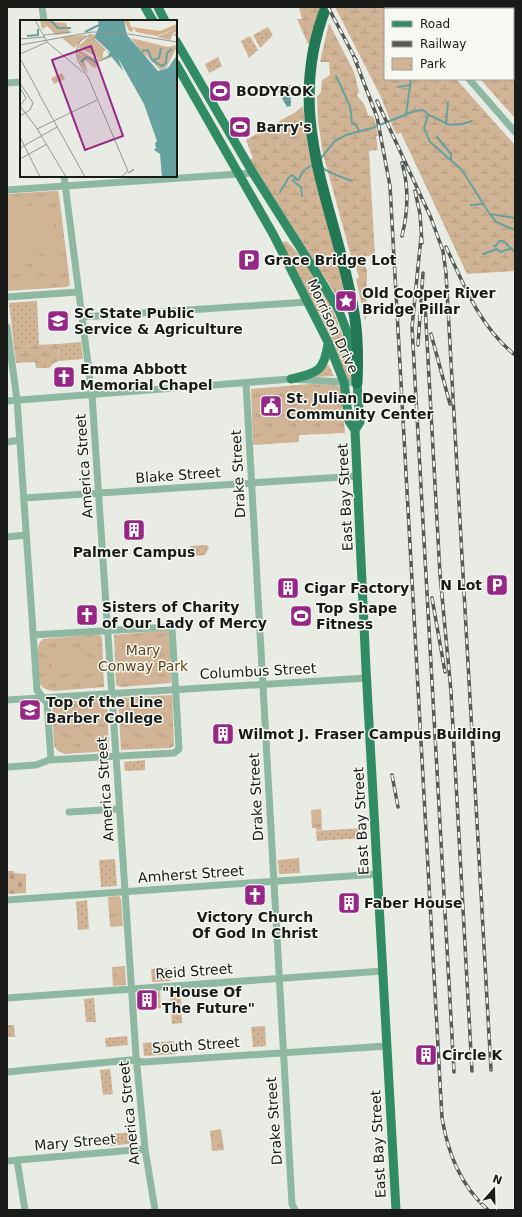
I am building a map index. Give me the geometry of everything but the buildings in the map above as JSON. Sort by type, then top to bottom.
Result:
[{"type":"highway","points":[[326,7],[312,57],[308,88],[308,116],[314,154],[349,288],[355,319],[358,350],[357,383]]},
{"type":"main road","points":[[145,7],[152,20]]},
{"type":"main road","points":[[158,7],[164,20]]},
{"type":"main road","name":"Morrison Drive","points":[[177,43],[253,173],[339,311],[347,332],[357,383],[360,422],[356,430],[349,421],[344,382],[328,342],[240,174],[177,70]]},
{"type":"main road","points":[[291,379],[318,371],[325,362],[328,342]]},
{"type":"main road","name":"East Bay Street","points":[[356,430],[366,678],[396,1210]]},
{"type":"street","points":[[42,7],[44,20]]},
{"type":"street","points":[[470,80],[515,132]]},
{"type":"street","points":[[7,83],[20,82]]},
{"type":"street","points":[[7,190],[253,173]]},
{"type":"street","name":"America Street","points":[[64,177],[92,395],[100,493],[131,989],[146,1149],[155,1210]]},
{"type":"street","points":[[7,297],[78,292]]},
{"type":"street","points":[[82,317],[308,302]]},
{"type":"street","points":[[7,327],[17,400],[36,690],[48,706],[51,760]]},
{"type":"street","points":[[7,401],[291,379],[357,383]]},
{"type":"street","name":"Drake Street","points":[[246,383],[292,1204],[295,1210]]},
{"type":"street","points":[[7,442],[20,440]]},
{"type":"street","name":"Blake Street","points":[[24,498],[358,476]]},
{"type":"street","points":[[7,537],[26,535]]},
{"type":"street","points":[[7,767],[36,765],[51,760],[174,754],[178,751],[172,628],[108,630],[33,635]]},
{"type":"street","name":"Columbus Street","points":[[7,700],[263,683],[366,678]]},
{"type":"street","points":[[69,812],[119,809]]},
{"type":"street","name":"Amherst Street","points":[[7,900],[378,874]]},
{"type":"street","name":"Reid Street","points":[[7,998],[383,971]]},
{"type":"street","name":"South Street","points":[[7,1072],[130,1060],[137,1061],[387,1046]]},
{"type":"street","name":"Mary Street","points":[[7,1161],[146,1149]]},
{"type":"street","points":[[17,1160],[25,1210]]},
{"type":"green space","points":[[299,7],[321,7],[310,43],[308,44],[297,19],[302,19]]},
{"type":"green space","points":[[335,7],[395,7],[384,8],[384,80],[457,80],[515,145],[515,271],[467,274],[401,133],[397,134],[394,130],[381,97]]},
{"type":"green space","points":[[515,7],[515,118],[481,80],[514,80],[514,8],[416,8]]},
{"type":"green space","points":[[329,23],[354,72],[359,92],[357,95],[365,106],[368,115],[374,117],[378,136],[376,136],[378,150],[369,151],[375,255],[360,257],[367,270],[365,320],[356,279],[359,278],[356,267],[354,267],[323,154],[318,121],[317,97],[321,92],[322,80],[330,75],[329,62],[320,62]]},
{"type":"green space","points":[[268,27],[273,35],[260,48],[253,35]]},
{"type":"green space","points":[[250,36],[258,50],[249,58],[241,41]]},
{"type":"green space","points":[[218,57],[222,66],[209,73],[205,64]]},
{"type":"green space","points":[[303,106],[308,147],[338,261],[348,314],[250,160],[253,158],[246,140],[294,113]]},
{"type":"green space","points":[[58,191],[59,194],[70,285],[67,287],[7,291],[7,194]]},
{"type":"green space","points":[[7,201],[26,204],[43,213],[56,227],[62,245],[26,259],[26,261],[7,269]]},
{"type":"green space","points":[[286,241],[311,269],[330,304],[344,342],[352,379],[347,380],[333,341],[282,243]]},
{"type":"green space","points":[[58,255],[59,269],[37,271],[35,257]]},
{"type":"green space","points":[[50,275],[51,286],[16,288],[16,278]]},
{"type":"green space","points":[[37,301],[39,345],[14,346],[9,303]]},
{"type":"green space","points":[[81,342],[83,359],[59,361],[58,344]]},
{"type":"green space","points":[[58,344],[59,361],[54,363],[49,368],[36,368],[35,362],[16,363],[14,346]]},
{"type":"green space","points":[[328,364],[334,376],[314,377],[323,371]]},
{"type":"green space","points":[[310,384],[335,385],[341,387],[345,433],[299,435],[299,442],[253,445],[251,389]]},
{"type":"green space","points":[[296,415],[308,415],[309,429],[297,430]]},
{"type":"green space","points":[[207,545],[209,547],[205,555],[194,556],[190,551],[190,546]]},
{"type":"green space","name":"Mary Conway Park","points":[[167,630],[170,632],[171,683],[120,687],[116,685],[114,635]]},
{"type":"green space","points":[[99,634],[102,637],[104,687],[53,691],[41,686],[37,653],[43,639]]},
{"type":"green space","points":[[80,650],[81,667],[52,669],[51,652]]},
{"type":"green space","points":[[172,695],[174,746],[170,748],[121,750],[118,698]]},
{"type":"green space","points":[[104,698],[107,701],[109,751],[65,754],[58,751],[54,746],[52,703]]},
{"type":"green space","points":[[145,760],[145,770],[125,771],[124,762]]},
{"type":"green space","points":[[321,809],[322,830],[316,830],[316,828],[312,828],[311,810]]},
{"type":"green space","points":[[364,828],[365,838],[317,841],[316,831]]},
{"type":"green space","points":[[299,858],[300,873],[279,874],[278,860]]},
{"type":"green space","points":[[115,859],[117,886],[101,887],[99,860]]},
{"type":"green space","points":[[7,871],[26,874],[26,893],[7,894]]},
{"type":"green space","points":[[119,896],[121,899],[123,926],[110,927],[108,897]]},
{"type":"green space","points":[[87,900],[89,929],[78,930],[76,902]]},
{"type":"green space","points":[[125,966],[126,985],[113,986],[112,967]]},
{"type":"green space","points":[[168,968],[170,981],[152,982],[151,969]]},
{"type":"green space","points":[[160,991],[161,1008],[137,1010],[137,994]]},
{"type":"green space","points":[[181,992],[182,1023],[172,1024],[170,993]]},
{"type":"green space","points":[[94,998],[96,1022],[86,1022],[84,999]]},
{"type":"green space","points":[[7,1025],[14,1025],[15,1037],[7,1037]]},
{"type":"green space","points":[[265,1026],[266,1046],[253,1047],[251,1027]]},
{"type":"green space","points":[[127,1036],[128,1045],[106,1047],[105,1038]]},
{"type":"green space","points":[[174,1041],[175,1054],[144,1056],[143,1043]]},
{"type":"green space","points":[[110,1069],[113,1094],[103,1095],[100,1070]]},
{"type":"green space","points":[[221,1129],[224,1150],[212,1151],[210,1131]]},
{"type":"green space","points":[[136,1132],[137,1143],[110,1146],[109,1134]]},
{"type":"water","points":[[290,85],[291,106],[287,107],[278,91]]},
{"type":"waterway","points":[[336,76],[350,106],[352,123],[356,125],[359,131]]},
{"type":"waterway","points":[[406,115],[411,80]]},
{"type":"waterway","points":[[398,87],[410,85]]},
{"type":"waterway","points":[[446,124],[448,102]]},
{"type":"waterway","points":[[321,158],[335,141],[346,135],[372,128],[412,112],[422,110],[428,115],[424,128],[430,142],[462,170],[496,222],[515,230]]},
{"type":"waterway","points":[[427,114],[450,125],[472,121]]},
{"type":"waterway","points":[[437,137],[451,154],[451,160]]},
{"type":"waterway","points":[[280,192],[289,177],[292,175],[298,180],[303,171],[312,165]]},
{"type":"waterway","points":[[323,168],[333,174],[352,181]]},
{"type":"waterway","points":[[295,178],[293,181],[301,187],[302,196]]},
{"type":"waterway","points":[[471,205],[483,204]]},
{"type":"waterway","points":[[490,214],[515,218]]},
{"type":"waterway","points":[[494,246],[496,246],[499,241],[503,241],[515,252]]},
{"type":"waterway","points":[[483,254],[497,249],[500,252],[510,249]]},
{"type":"railway","points":[[328,7],[357,62]]},
{"type":"railway","points":[[354,57],[377,117],[390,186],[442,1118],[448,1144],[457,1168],[470,1190],[488,1210]]},
{"type":"railway","points":[[377,101],[431,218],[443,251],[446,273],[491,1070]]},
{"type":"railway","points":[[402,163],[406,181],[407,200],[406,218],[402,236]]},
{"type":"railway","points":[[415,191],[420,214],[422,243]]},
{"type":"railway","points":[[421,237],[412,327],[454,1072]]},
{"type":"railway","points":[[446,247],[474,306],[492,332],[515,355]]},
{"type":"railway","points":[[418,345],[423,273]]},
{"type":"railway","points":[[425,305],[440,574],[451,692],[472,1071]]},
{"type":"railway","points":[[431,334],[450,404]]},
{"type":"railway","points":[[432,598],[445,672]]},
{"type":"railway","points":[[392,775],[398,807]]},
{"type":"place","name":"BODYROK","points":[[220,91]]},
{"type":"place","name":"Barry's","points":[[240,127]]},
{"type":"place","name":"Grace Bridge Lot","points":[[249,260]]},
{"type":"place","name":"Old Cooper River Bridge Pillar","points":[[346,301]]},
{"type":"place","name":"SC State Public Service & Agriculture","points":[[58,321]]},
{"type":"place","name":"Emma Abbott Memorial Chapel","points":[[64,377]]},
{"type":"place","name":"St. Julian Devine Community Center","points":[[271,406]]},
{"type":"place","name":"Palmer Campus","points":[[134,530]]},
{"type":"place","name":"N Lot","points":[[497,585]]},
{"type":"place","name":"Cigar Factory","points":[[288,588]]},
{"type":"place","name":"Sisters of Charity of Our Lady of Mercy","points":[[87,615]]},
{"type":"place","name":"Top Shape Fitness","points":[[301,616]]},
{"type":"place","name":"Top of the Line Barber College","points":[[30,710]]},
{"type":"place","name":"Wilmot J. Fraser Campus Building","points":[[223,734]]},
{"type":"place","name":"Victory Church Of God In Christ","points":[[255,895]]},
{"type":"place","name":"Faber House","points":[[349,903]]},
{"type":"place","name":"\"House Of The Future\"","points":[[147,1000]]},
{"type":"place","name":"Circle K","points":[[426,1055]]}]
